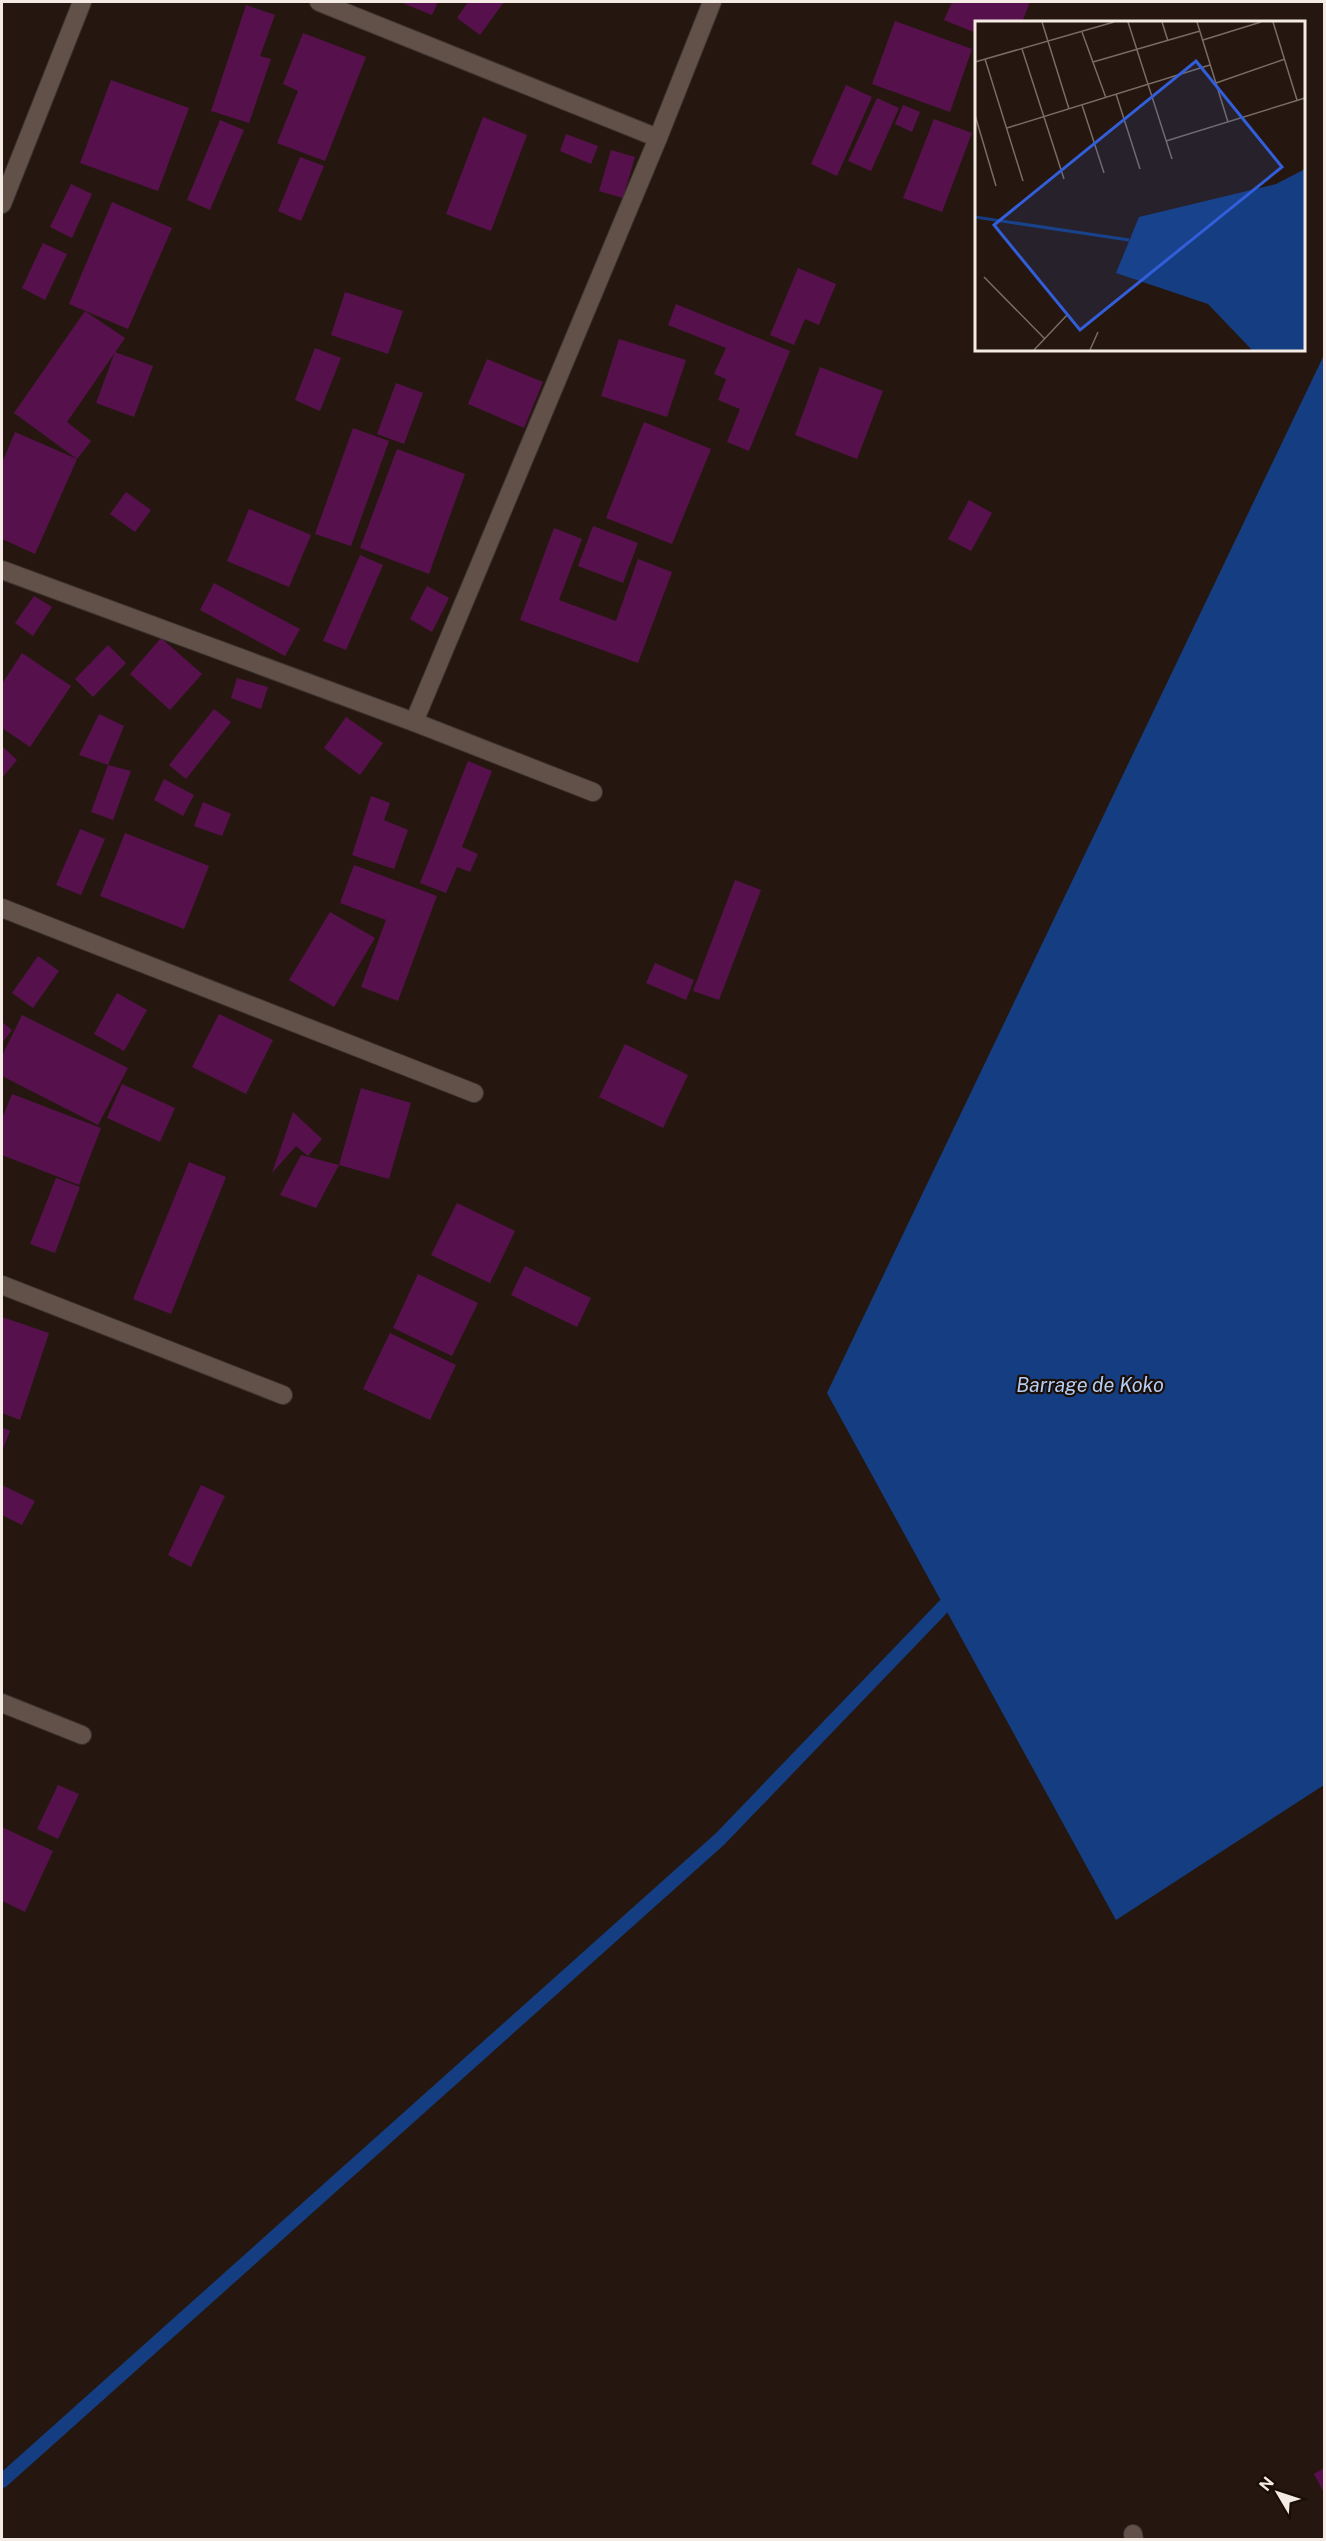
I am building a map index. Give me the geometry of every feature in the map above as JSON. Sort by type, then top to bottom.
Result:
[{"type":"street","points":[[2,204],[82,2]]},
{"type":"street","points":[[319,2],[658,138]]},
{"type":"street","points":[[414,722],[658,138],[712,2]]},
{"type":"street","points":[[2,570],[414,722],[593,792]]},
{"type":"street","points":[[2,908],[474,1093]]},
{"type":"street","points":[[2,1285],[283,1395]]},
{"type":"street","points":[[2,1703],[82,1735]]},
{"type":"water","name":"Barrage de Koko","points":[[1324,355],[1324,1785],[1116,1920],[827,1393]]},
{"type":"building","points":[[400,2],[438,2],[432,15]]},
{"type":"building","points":[[468,2],[504,2],[480,35],[457,18]]},
{"type":"building","points":[[952,2],[1030,2],[1022,21],[975,21],[975,33],[944,20]]},
{"type":"building","points":[[246,5],[275,15],[260,56],[271,59],[249,123],[211,111]]},
{"type":"building","points":[[895,21],[972,49],[950,112],[872,84]]},
{"type":"building","points":[[303,33],[366,57],[325,161],[277,143],[298,91],[283,84]]},
{"type":"building","points":[[111,80],[189,108],[158,191],[80,163]]},
{"type":"building","points":[[846,85],[872,97],[837,176],[811,164]]},
{"type":"building","points":[[877,98],[899,108],[871,171],[848,161]]},
{"type":"building","points":[[903,105],[920,112],[912,132],[895,124]]},
{"type":"building","points":[[483,117],[527,135],[491,231],[446,214]]},
{"type":"building","points":[[934,119],[972,133],[942,212],[903,198]]},
{"type":"building","points":[[220,120],[244,130],[210,210],[187,200]]},
{"type":"building","points":[[566,134],[598,146],[591,164],[560,151]]},
{"type":"building","points":[[611,150],[635,157],[623,198],[599,191]]},
{"type":"building","points":[[300,157],[324,166],[301,221],[278,211]]},
{"type":"building","points":[[71,184],[92,194],[72,238],[50,227]]},
{"type":"building","points":[[112,202],[172,228],[128,329],[69,304]]},
{"type":"building","points":[[43,243],[67,254],[45,300],[22,288]]},
{"type":"building","points":[[798,268],[836,284],[819,325],[805,319],[794,345],[770,335]]},
{"type":"building","points":[[345,292],[403,311],[388,354],[331,335]]},
{"type":"building","points":[[676,304],[790,351],[749,451],[727,442],[740,409],[718,400],[726,379],[714,374],[726,348],[668,325]]},
{"type":"building","points":[[85,311],[125,338],[67,422],[91,441],[77,459],[14,413]]},
{"type":"building","points":[[619,339],[686,360],[667,417],[601,396]]},
{"type":"building","points":[[315,348],[341,358],[320,411],[295,400]]},
{"type":"building","points":[[115,352],[153,366],[134,417],[96,403]]},
{"type":"building","points":[[487,359],[543,382],[524,428],[468,404]]},
{"type":"building","points":[[820,367],[883,391],[857,459],[795,435]]},
{"type":"building","points":[[396,383],[423,393],[404,444],[377,434]]},
{"type":"building","points":[[644,422],[711,449],[672,544],[606,518]]},
{"type":"building","points":[[353,428],[389,441],[351,546],[315,534]]},
{"type":"building","points":[[15,432],[77,459],[35,554],[2,539],[2,463]]},
{"type":"building","points":[[397,449],[465,474],[429,574],[360,548]]},
{"type":"building","points":[[126,492],[151,510],[135,532],[110,514]]},
{"type":"building","points":[[969,500],[992,513],[971,551],[948,539]]},
{"type":"building","points":[[249,509],[311,535],[289,587],[227,561]]},
{"type":"building","points":[[593,526],[638,543],[623,583],[578,566]]},
{"type":"building","points":[[554,528],[582,539],[559,600],[616,621],[638,559],[672,572],[638,663],[520,620]]},
{"type":"building","points":[[360,555],[383,565],[346,650],[323,641]]},
{"type":"building","points":[[214,583],[300,629],[285,656],[200,610]]},
{"type":"building","points":[[427,586],[449,598],[432,632],[410,619]]},
{"type":"building","points":[[34,596],[52,607],[33,636],[15,623]]},
{"type":"building","points":[[161,638],[202,674],[170,710],[130,674]]},
{"type":"building","points":[[108,645],[126,663],[93,697],[75,679]]},
{"type":"building","points":[[22,653],[71,686],[30,747],[2,728],[2,684]]},
{"type":"building","points":[[237,678],[268,687],[261,709],[231,698]]},
{"type":"building","points":[[214,709],[231,722],[186,779],[169,765]]},
{"type":"building","points":[[99,714],[124,726],[108,765],[79,755]]},
{"type":"building","points":[[346,717],[383,743],[360,775],[324,748]]},
{"type":"building","points":[[2,746],[17,760],[2,778]]},
{"type":"building","points":[[468,761],[492,771],[462,847],[478,854],[470,872],[457,867],[446,893],[420,883]]},
{"type":"building","points":[[108,765],[131,771],[113,820],[91,812]]},
{"type":"building","points":[[164,779],[194,795],[183,816],[154,800]]},
{"type":"building","points":[[371,796],[390,803],[384,820],[408,830],[394,869],[352,855]]},
{"type":"building","points":[[203,802],[231,814],[222,836],[194,826]]},
{"type":"building","points":[[80,829],[105,839],[81,895],[56,885]]},
{"type":"building","points":[[125,833],[209,866],[184,929],[100,896]]},
{"type":"building","points":[[354,865],[437,896],[398,1001],[361,987],[386,920],[340,903]]},
{"type":"building","points":[[735,880],[761,890],[719,1000],[693,991]]},
{"type":"building","points":[[330,912],[375,938],[334,1007],[289,980]]},
{"type":"building","points":[[38,956],[59,971],[33,1008],[12,993]]},
{"type":"building","points":[[655,963],[694,980],[686,1000],[646,983]]},
{"type":"building","points":[[117,993],[147,1010],[124,1051],[94,1034]]},
{"type":"building","points":[[219,1014],[273,1040],[246,1094],[192,1067]]},
{"type":"building","points":[[22,1015],[128,1068],[98,1125],[2,1076],[2,1056]]},
{"type":"building","points":[[2,1022],[12,1030],[2,1043]]},
{"type":"building","points":[[625,1044],[688,1075],[663,1128],[599,1097]]},
{"type":"building","points":[[122,1084],[175,1108],[160,1142],[107,1118]]},
{"type":"building","points":[[361,1088],[411,1103],[389,1179],[339,1165]]},
{"type":"building","points":[[12,1094],[101,1128],[79,1185],[2,1155],[2,1119]]},
{"type":"building","points":[[293,1112],[322,1139],[308,1156],[296,1146],[272,1173]]},
{"type":"building","points":[[301,1155],[339,1165],[316,1208],[280,1195]]},
{"type":"building","points":[[189,1162],[226,1177],[171,1314],[133,1299]]},
{"type":"building","points":[[56,1178],[80,1187],[55,1253],[30,1244]]},
{"type":"building","points":[[457,1203],[515,1231],[490,1283],[431,1255]]},
{"type":"building","points":[[525,1266],[591,1298],[577,1327],[511,1295]]},
{"type":"building","points":[[418,1274],[478,1303],[452,1356],[393,1328]]},
{"type":"building","points":[[2,1317],[49,1333],[20,1420],[2,1413]]},
{"type":"building","points":[[390,1333],[456,1365],[430,1420],[363,1389]]},
{"type":"building","points":[[2,1427],[10,1431],[2,1451]]},
{"type":"building","points":[[2,1485],[35,1501],[22,1525],[2,1515]]},
{"type":"building","points":[[201,1485],[225,1496],[191,1567],[168,1555]]},
{"type":"building","points":[[58,1785],[79,1794],[58,1839],[37,1829]]},
{"type":"building","points":[[2,1827],[53,1851],[25,1912],[2,1901]]},
{"type":"building","points":[[1324,2468],[1324,2493],[1314,2474]]},
{"type":"waterway","points":[[2,2481],[720,1839],[944,1606]]}]
